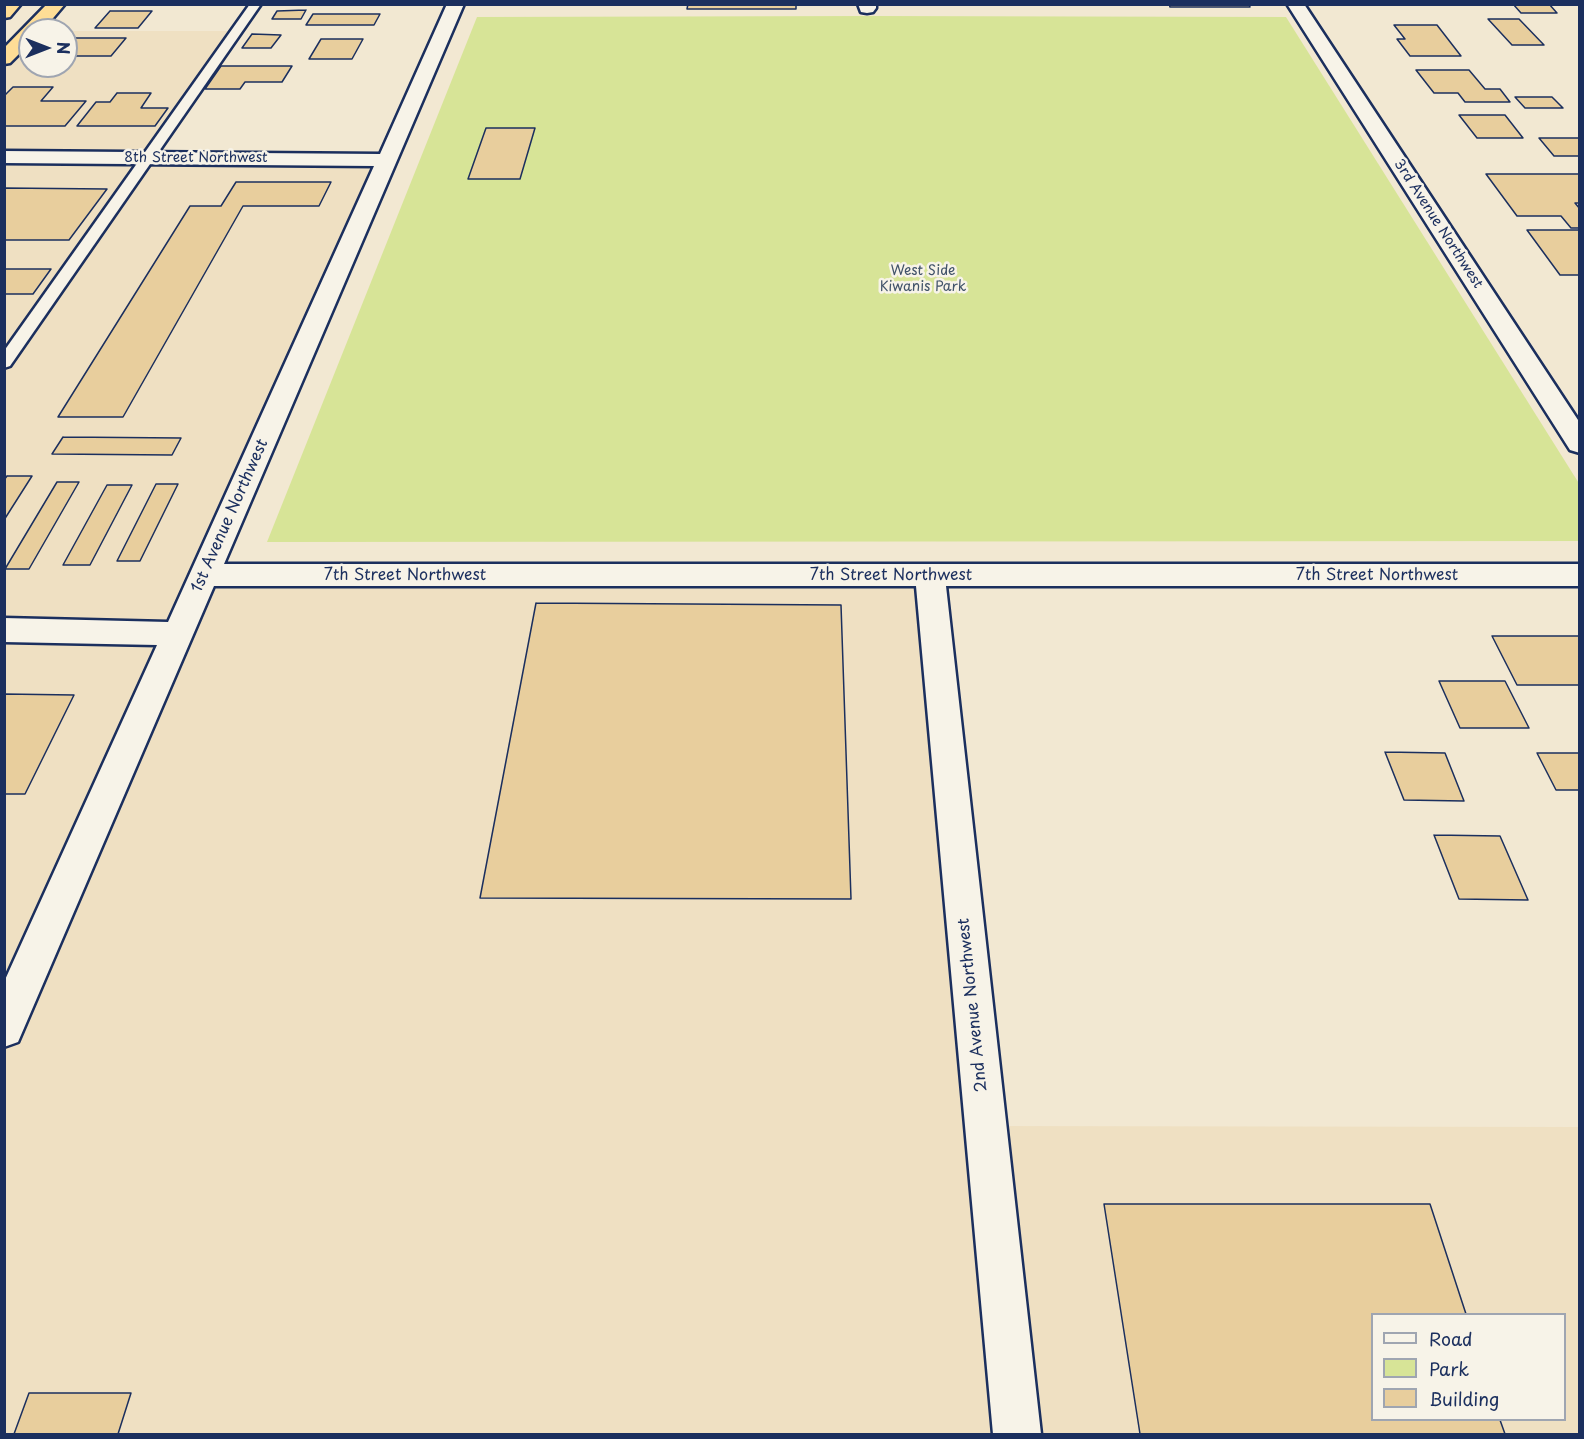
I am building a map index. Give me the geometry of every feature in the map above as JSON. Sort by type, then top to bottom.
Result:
[{"type":"highway","points":[[4,13],[13,4]]},
{"type":"highway","points":[[44,18],[57,4]]},
{"type":"highway","points":[[4,59],[18,44]]},
{"type":"street","name":"1st Avenue Northwest","points":[[4,1028],[456,4]]},
{"type":"street","name":"3rd Avenue Northwest","points":[[1295,4],[1580,444]]},
{"type":"street","name":"8th Street Northwest","points":[[4,157],[387,160]]},
{"type":"street","name":"7th Street Northwest","points":[[203,575],[1580,576]]},
{"type":"street","name":"2nd Avenue Northwest","points":[[930,576],[1017,1434]]},
{"type":"street","points":[[4,630],[178,634]]},
{"type":"lane","points":[[4,363],[256,4]]},
{"type":"shaded area","points":[[78,31],[238,31],[149,157],[387,160],[204,575],[930,576],[986,1126],[1579,1127],[1579,1434],[5,1434],[4,59],[18,45],[18,78],[78,78]]},
{"type":"green space","name":"West Side Kiwanis Park","points":[[477,17],[1286,17],[1580,485],[1579,541],[267,542]]},
{"type":"building","points":[[688,4],[796,4],[796,9],[687,9]]},
{"type":"building","points":[[1169,4],[1249,4],[1250,7],[1170,7]]},
{"type":"building","points":[[1513,4],[1549,4],[1557,13],[1521,13]]},
{"type":"building","points":[[306,10],[301,19],[272,19],[277,11]]},
{"type":"building","points":[[110,11],[152,11],[138,28],[95,28]]},
{"type":"building","points":[[313,14],[380,14],[374,25],[306,25]]},
{"type":"building","points":[[1488,19],[1519,19],[1544,45],[1512,45]]},
{"type":"building","points":[[1394,25],[1437,25],[1461,56],[1410,56],[1397,39],[1405,39]]},
{"type":"building","points":[[252,34],[281,35],[271,48],[242,48]]},
{"type":"building","points":[[78,38],[126,38],[111,56],[78,56]]},
{"type":"building","points":[[321,39],[363,39],[352,59],[309,59]]},
{"type":"building","points":[[221,66],[292,66],[282,82],[245,82],[240,89],[205,89]]},
{"type":"building","points":[[1416,70],[1469,70],[1485,89],[1500,89],[1510,102],[1465,102],[1458,93],[1434,93]]},
{"type":"building","points":[[13,87],[53,87],[41,101],[86,101],[65,126],[4,126],[4,96]]},
{"type":"building","points":[[117,93],[151,93],[141,108],[168,108],[155,126],[77,126],[96,102],[110,102]]},
{"type":"building","points":[[1515,97],[1552,97],[1563,108],[1525,108]]},
{"type":"building","points":[[1459,115],[1505,115],[1523,138],[1477,138]]},
{"type":"building","points":[[486,128],[535,128],[520,179],[468,179]]},
{"type":"building","points":[[1539,138],[1580,138],[1580,156],[1554,156]]},
{"type":"building","points":[[1486,174],[1580,174],[1580,203],[1575,203],[1580,209],[1580,228],[1571,228],[1561,216],[1517,216]]},
{"type":"building","points":[[236,182],[331,182],[319,206],[243,206],[123,417],[58,417],[190,206],[221,206]]},
{"type":"building","points":[[4,188],[107,189],[69,240],[4,240]]},
{"type":"building","points":[[1527,230],[1580,230],[1580,275],[1560,275]]},
{"type":"building","points":[[4,269],[51,269],[33,294],[4,294]]},
{"type":"building","points":[[63,437],[181,438],[172,455],[52,454]]},
{"type":"building","points":[[7,476],[32,476],[4,520],[4,480]]},
{"type":"building","points":[[57,482],[79,482],[29,569],[5,569]]},
{"type":"building","points":[[156,484],[178,484],[140,561],[117,561]]},
{"type":"building","points":[[107,485],[132,485],[90,565],[63,565]]},
{"type":"building","points":[[536,603],[841,605],[851,899],[480,898]]},
{"type":"building","points":[[1492,636],[1580,636],[1580,685],[1517,685]]},
{"type":"building","points":[[1439,681],[1505,681],[1529,728],[1460,728]]},
{"type":"building","points":[[4,694],[74,695],[25,794],[4,794]]},
{"type":"building","points":[[1385,752],[1445,753],[1464,801],[1404,800]]},
{"type":"building","points":[[1537,753],[1580,753],[1580,790],[1556,790]]},
{"type":"building","points":[[1434,835],[1500,836],[1528,900],[1459,899]]},
{"type":"building","points":[[1104,1204],[1430,1204],[1466,1313],[1371,1313],[1371,1421],[1500,1421],[1505,1434],[1140,1434]]},
{"type":"building","points":[[29,1393],[131,1393],[118,1434],[14,1434]]}]
